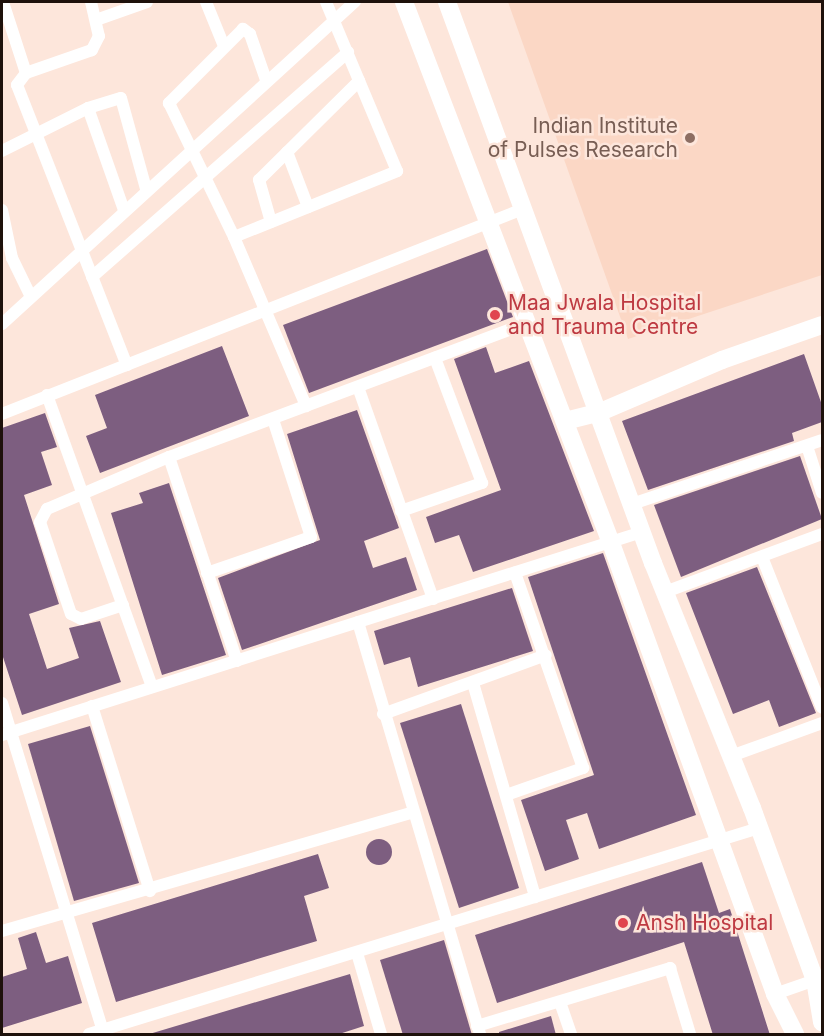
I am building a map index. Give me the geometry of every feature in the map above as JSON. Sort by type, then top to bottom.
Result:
[{"type":"street","points":[[3,2],[26,73]]},
{"type":"street","points":[[91,2],[99,36],[92,50],[26,73],[17,85],[127,365]]},
{"type":"street","points":[[96,20],[146,2]]},
{"type":"street","points":[[206,2],[224,46]]},
{"type":"street","points":[[234,237],[398,171],[326,2]]},
{"type":"street","points":[[3,318],[31,297],[188,149],[355,2]]},
{"type":"street","points":[[404,2],[487,226],[527,323],[611,543],[716,838],[775,994],[795,1035]]},
{"type":"street","points":[[447,2],[642,532],[819,979],[822,1022]]},
{"type":"street","points":[[266,80],[247,31],[224,46],[169,104],[188,149],[206,179],[234,237],[306,406]]},
{"type":"street","points":[[92,277],[348,52]]},
{"type":"street","points":[[271,222],[259,180],[359,81]]},
{"type":"street","points":[[2,151],[35,133],[117,96],[124,101],[146,189]]},
{"type":"street","points":[[88,108],[124,210]]},
{"type":"street","points":[[287,152],[308,207]]},
{"type":"street","points":[[2,414],[487,226],[523,209]]},
{"type":"street","points":[[2,210],[12,258],[31,297]]},
{"type":"street","points":[[123,605],[81,619],[72,614],[41,516],[84,494],[169,458],[527,323]]},
{"type":"street","points":[[565,421],[598,413],[722,360],[822,325]]},
{"type":"street","points":[[401,511],[482,483],[435,358]]},
{"type":"street","points":[[358,387],[433,599]]},
{"type":"street","points":[[47,395],[152,687]]},
{"type":"street","points":[[207,573],[311,537],[273,419]]},
{"type":"street","points":[[632,504],[822,440]]},
{"type":"street","points":[[807,446],[822,493]]},
{"type":"street","points":[[169,458],[237,661]]},
{"type":"street","points":[[6,733],[642,532]]},
{"type":"street","points":[[665,592],[822,534]]},
{"type":"street","points":[[762,557],[822,708]]},
{"type":"street","points":[[506,795],[583,768],[546,655],[515,573]]},
{"type":"street","points":[[358,622],[383,714],[479,1030],[670,968],[690,1035]]},
{"type":"street","points":[[383,714],[546,655]]},
{"type":"street","points":[[473,683],[535,897]]},
{"type":"street","points":[[2,703],[6,733],[67,912],[104,1032]]},
{"type":"street","points":[[92,706],[150,891]]},
{"type":"street","points":[[731,756],[822,723]]},
{"type":"street","points":[[2,931],[150,891],[413,812]]},
{"type":"street","points":[[89,1035],[448,925],[716,838],[759,828]]},
{"type":"street","points":[[357,953],[381,1035]]},
{"type":"street","points":[[775,994],[819,979]]},
{"type":"street","points":[[560,1002],[571,1035]]},
{"type":"shaded area","name":"Indian Institute of Pulses Research","points":[[508,2],[822,2],[822,275],[628,339]]},
{"type":"building","points":[[487,249],[513,317],[309,393],[283,325]]},
{"type":"building","points":[[222,346],[249,416],[100,473],[86,436],[107,428],[95,395]]},
{"type":"building","points":[[486,347],[495,373],[529,361],[594,531],[473,572],[459,535],[435,543],[426,517],[501,490],[454,359]]},
{"type":"building","points":[[804,354],[822,405],[822,422],[792,433],[794,441],[648,490],[622,421]]},
{"type":"building","points":[[357,410],[399,528],[364,541],[373,568],[406,557],[417,590],[242,650],[218,578],[320,540],[287,434]]},
{"type":"building","points":[[45,413],[57,447],[41,452],[52,485],[24,495],[59,604],[29,614],[47,669],[79,658],[69,628],[100,621],[121,682],[22,715],[2,654],[2,428]]},
{"type":"building","points":[[800,456],[822,519],[681,577],[654,505]]},
{"type":"building","points":[[169,483],[226,655],[162,675],[111,513],[143,503],[139,493]]},
{"type":"building","points":[[603,553],[696,815],[599,849],[587,813],[566,820],[579,859],[545,871],[521,800],[594,775],[528,577]]},
{"type":"building","points":[[757,567],[816,713],[779,727],[769,700],[733,714],[686,593]]},
{"type":"building","points":[[512,588],[533,651],[418,687],[410,657],[384,665],[374,631]]},
{"type":"building","points":[[461,704],[519,888],[459,908],[400,723]]},
{"type":"building","points":[[90,726],[139,883],[74,901],[28,744]]},
{"type":"building","points":[[379,839],[388,843],[392,852],[388,861],[379,865],[370,861],[366,852],[370,843]]},
{"type":"building","points":[[318,854],[329,888],[304,896],[317,941],[116,1002],[92,923]]},
{"type":"building","points":[[702,862],[719,913],[730,909],[770,1035],[713,1035],[684,942],[497,1003],[475,935]]},
{"type":"building","points":[[36,932],[46,963],[68,956],[82,1003],[2,1028],[2,977],[27,969],[18,938]]},
{"type":"building","points":[[444,940],[472,1035],[403,1035],[380,960]]},
{"type":"building","points":[[350,974],[364,1026],[336,1035],[146,1035]]},
{"type":"building","points":[[551,1016],[556,1035],[499,1035],[499,1032]]},
{"type":"place","name":"Indian Institute of Pulses Research","points":[[690,138]]},
{"type":"place","name":"Maa Jwala Hospital and Trauma Centre","points":[[495,315]]},
{"type":"place","name":"Ansh Hospital","points":[[623,923]]}]
